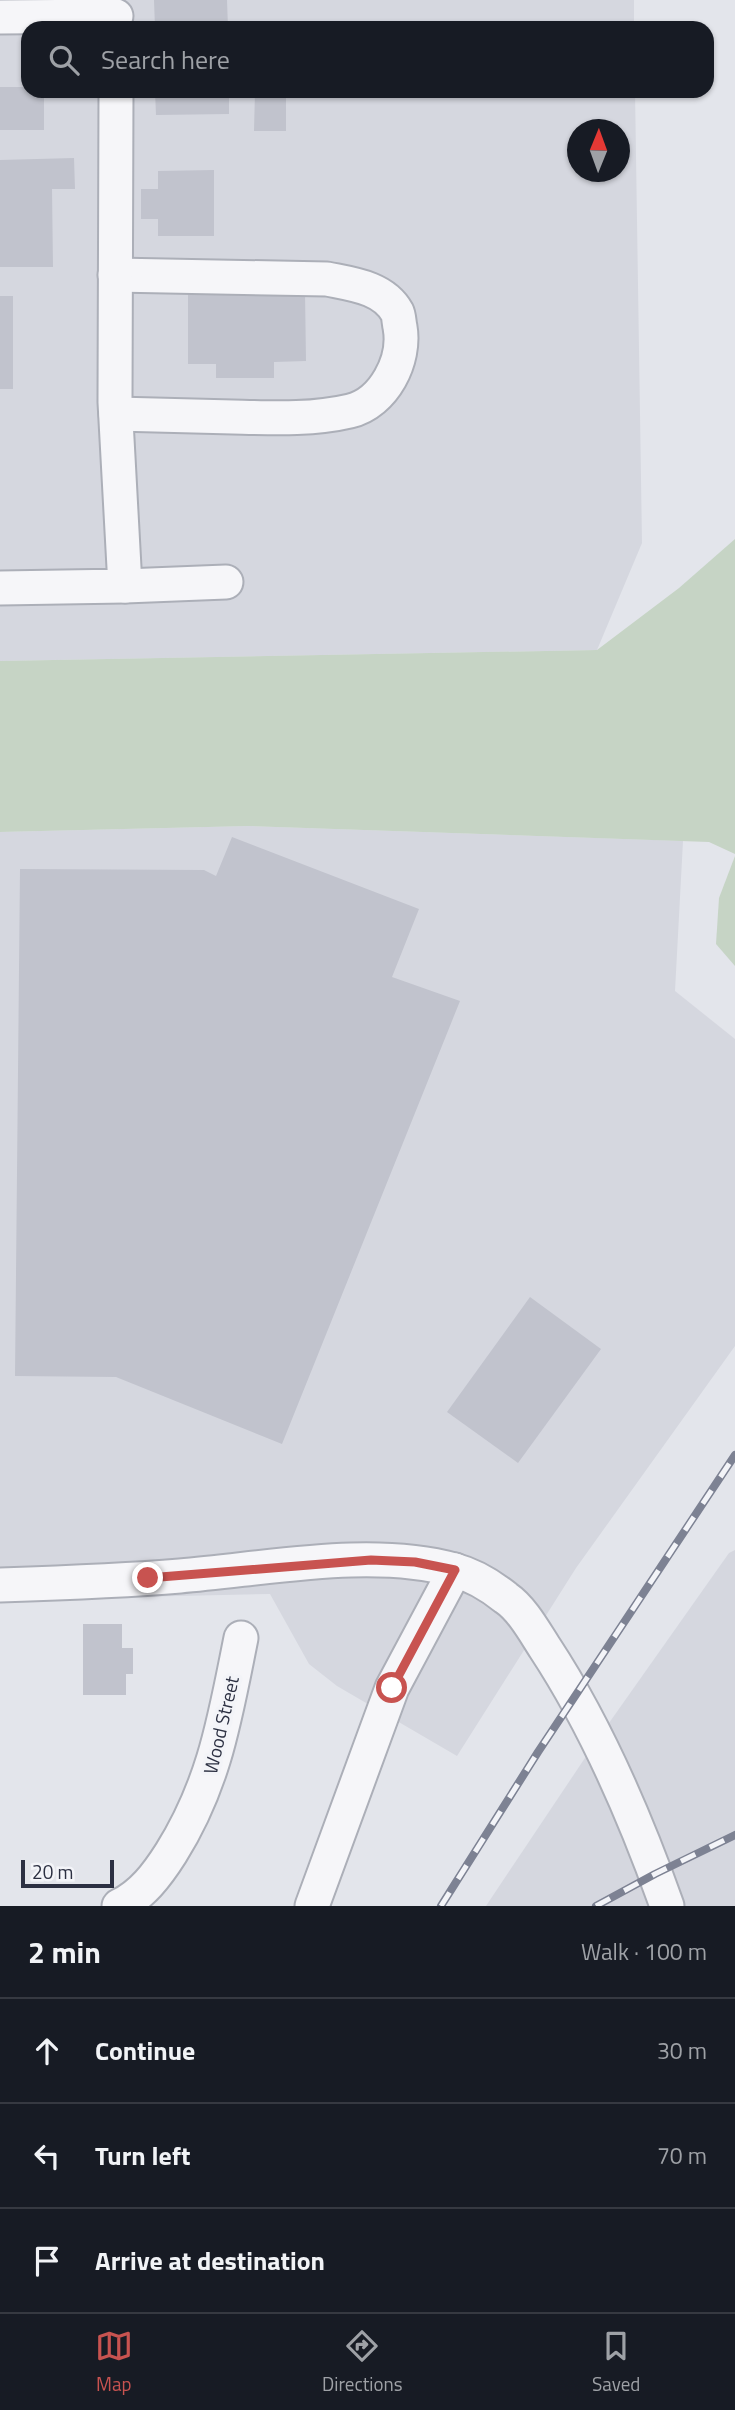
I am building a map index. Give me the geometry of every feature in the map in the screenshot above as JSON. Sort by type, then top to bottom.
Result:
[{"type":"street","points":[[0,17],[116,15]]},
{"type":"street","points":[[116,98],[116,414],[125,586]]},
{"type":"street","points":[[115,275],[327,279],[360,285],[380,294],[397,312],[402,338],[399,359],[390,380],[374,398],[354,410],[325,416],[287,418],[116,414]]},
{"type":"street","points":[[0,588],[226,582]]},
{"type":"street","points":[[0,1585],[148,1578],[371,1560],[415,1562],[455,1570],[478,1580],[508,1599],[558,1667],[592,1729],[636,1823],[667,1906]]},
{"type":"street","points":[[312,1906],[392,1688],[455,1570]]},
{"type":"street","name":"Wood Street","points":[[119,1906],[130,1901],[156,1877],[192,1817],[207,1783],[221,1738],[240,1638]]},
{"type":"shaded area","points":[[0,0],[634,0],[634,21],[21,21],[21,98],[635,98],[642,543],[597,650],[0,661]]},
{"type":"shaded area","points":[[249,826],[683,841],[675,991],[735,1039],[735,1346],[576,1568],[457,1756],[337,1686],[309,1664],[270,1594],[0,1600],[0,832]]},
{"type":"shaded area","points":[[735,1550],[735,1906],[486,1906],[597,1740],[729,1553]]},
{"type":"green space","points":[[735,539],[735,854],[709,842],[249,826],[0,832],[0,661],[597,650],[679,588]]},
{"type":"green space","points":[[735,856],[735,966],[716,944],[719,898]]},
{"type":"building","points":[[154,0],[227,0],[228,21],[155,21]]},
{"type":"building","points":[[0,87],[21,87],[21,98],[44,98],[44,130],[0,130]]},
{"type":"building","points":[[155,98],[229,98],[229,114],[156,115]]},
{"type":"building","points":[[255,98],[286,98],[286,131],[254,131]]},
{"type":"building","points":[[74,158],[75,189],[52,189],[53,267],[0,267],[0,160]]},
{"type":"building","points":[[214,170],[214,236],[158,236],[158,219],[141,219],[141,189],[158,189],[158,171]]},
{"type":"building","points":[[305,292],[306,361],[274,362],[274,378],[216,378],[216,364],[188,364],[188,294]]},
{"type":"building","points":[[0,296],[13,296],[13,389],[0,389]]},
{"type":"building","points":[[232,837],[419,909],[392,977],[460,1001],[282,1444],[116,1377],[15,1376],[20,869],[204,870],[216,876]]},
{"type":"building","points":[[530,1297],[601,1349],[518,1463],[447,1412]]},
{"type":"building","points":[[83,1624],[122,1624],[122,1648],[133,1648],[133,1674],[126,1674],[126,1695],[83,1695]]},
{"type":"railway","points":[[441,1906],[538,1752],[735,1455]]},
{"type":"railway","points":[[596,1906],[735,1835]]},
{"type":"route","points":[[148,1578],[371,1560],[415,1562],[455,1570],[392,1688]]}]
